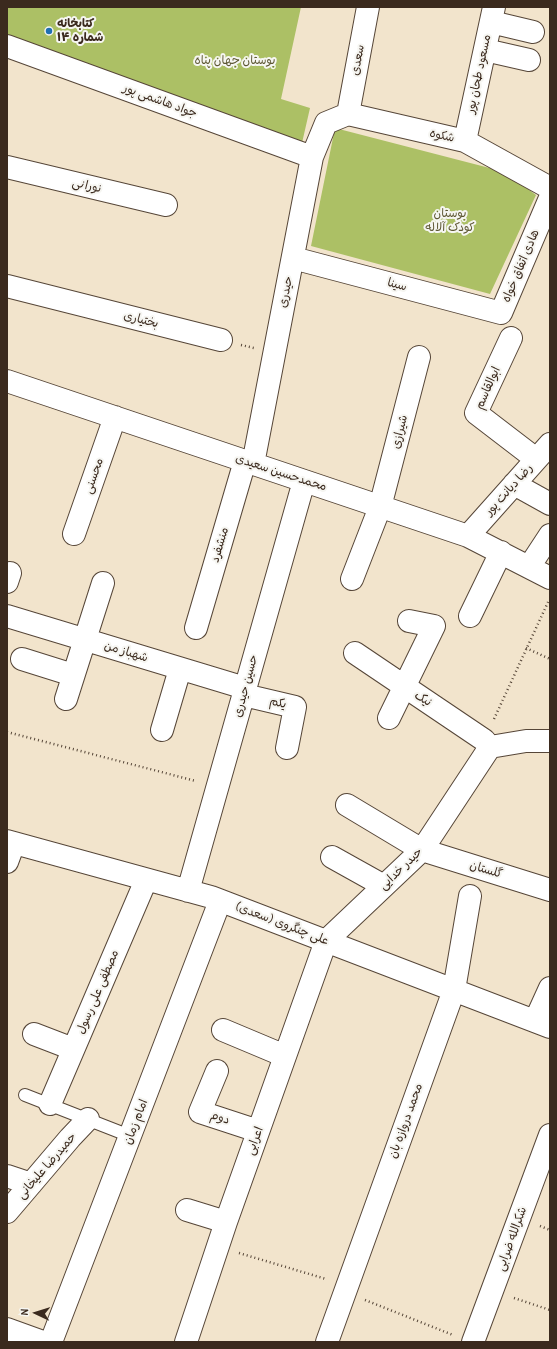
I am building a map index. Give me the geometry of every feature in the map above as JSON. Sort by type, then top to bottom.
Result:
[{"type":"street","name":"سعدی","points":[[348,114],[368,7]]},
{"type":"street","points":[[492,14],[533,32]]},
{"type":"street","name":"مسعود طحان پور","points":[[465,141],[492,14]]},
{"type":"street","name":"جواد هاشمی پور","points":[[7,46],[312,158]]},
{"type":"street","points":[[484,50],[529,60]]},
{"type":"street","name":"حیدری","points":[[249,463],[274,354],[312,158],[326,123],[348,114]]},
{"type":"street","name":"شکوه","points":[[348,114],[465,141],[550,188]]},
{"type":"street","name":"نورانی","points":[[7,167],[166,205]]},
{"type":"street","name":"هادی اتفاق خواه","points":[[501,313],[550,198]]},
{"type":"street","name":"سینا","points":[[293,258],[501,313]]},
{"type":"street","name":"بختیاری","points":[[7,286],[221,340]]},
{"type":"street","name":"ابوالقاسم","points":[[511,338],[476,413],[543,451]]},
{"type":"street","name":"شیرازی","points":[[352,580],[380,507],[419,357]]},
{"type":"street","name":"محمدحسین سعیدی","points":[[7,381],[468,536],[550,578]]},
{"type":"street","name":"محسنی","points":[[74,534],[115,417]]},
{"type":"street","name":"رضا دیانت پور","points":[[468,536],[543,451]]},
{"type":"street","name":"منشفرد","points":[[196,628],[249,463]]},
{"type":"street","name":"حسین حیدری","points":[[188,891],[304,481]]},
{"type":"street","points":[[514,484],[550,504]]},
{"type":"street","points":[[529,567],[550,535]]},
{"type":"street","points":[[470,616],[501,552]]},
{"type":"street","points":[[66,699],[103,583]]},
{"type":"street","name":"شهباز من","points":[[7,616],[180,669],[245,691]]},
{"type":"street","points":[[389,718],[434,626],[409,621]]},
{"type":"street","name":"نیک","points":[[355,653],[487,743]]},
{"type":"street","points":[[22,658],[73,675]]},
{"type":"street","points":[[162,730],[180,669]]},
{"type":"street","name":"یکم","points":[[245,691],[295,707],[287,748]]},
{"type":"street","points":[[487,743],[550,741]]},
{"type":"street","name":"حیدر خدایی","points":[[326,941],[422,850],[487,743]]},
{"type":"street","name":"گلستان","points":[[347,805],[422,850],[550,890]]},
{"type":"street","name":"علی چنگروی (سعدی)","points":[[9,848],[211,897],[543,1024]]},
{"type":"street","points":[[332,857],[384,886]]},
{"type":"street","name":"مصطفی علی رسول","points":[[50,1104],[146,880]]},
{"type":"street","name":"محمد دروازه بان","points":[[327,1342],[454,990],[470,896]]},
{"type":"street","name":"امام زمان","points":[[51,1342],[220,901]]},
{"type":"street","name":"اعرابی","points":[[186,1342],[226,1222],[326,941]]},
{"type":"street","points":[[543,1024],[550,988]]},
{"type":"street","points":[[223,1030],[285,1056]]},
{"type":"street","points":[[34,1034],[73,1049]]},
{"type":"street","name":"دوم","points":[[217,1071],[200,1112],[258,1131]]},
{"type":"street","name":"حمیدرضا علیخانی","points":[[7,1212],[88,1119]]},
{"type":"street","name":"شکرالله ضرابی","points":[[465,1339],[492,1291],[550,1135]]},
{"type":"street","points":[[7,1176],[31,1184]]},
{"type":"street","points":[[186,1210],[226,1222]]},
{"type":"street","points":[[7,1329],[43,1342]]},
{"type":"lane","points":[[25,1095],[130,1136]]},
{"type":"path","points":[[221,340],[274,354]]},
{"type":"path","points":[[487,743],[526,648],[550,597]]},
{"type":"path","points":[[526,648],[550,659]]},
{"type":"path","points":[[7,732],[218,787]]},
{"type":"path","points":[[217,1248],[237,1252],[347,1286],[360,1298],[465,1339]]},
{"type":"path","points":[[492,1291],[550,1310]]},
{"type":"green space","name":"بوستان جهان پناه","points":[[7,7],[301,7],[281,99],[310,108],[302,143],[7,35]]},
{"type":"green space","name":"بوستان کودک آلاله","points":[[335,128],[505,172],[536,195],[490,294],[311,246]]},
{"type":"place","name":"کتابخانه شماره ۱۴","points":[[49,31]]}]
